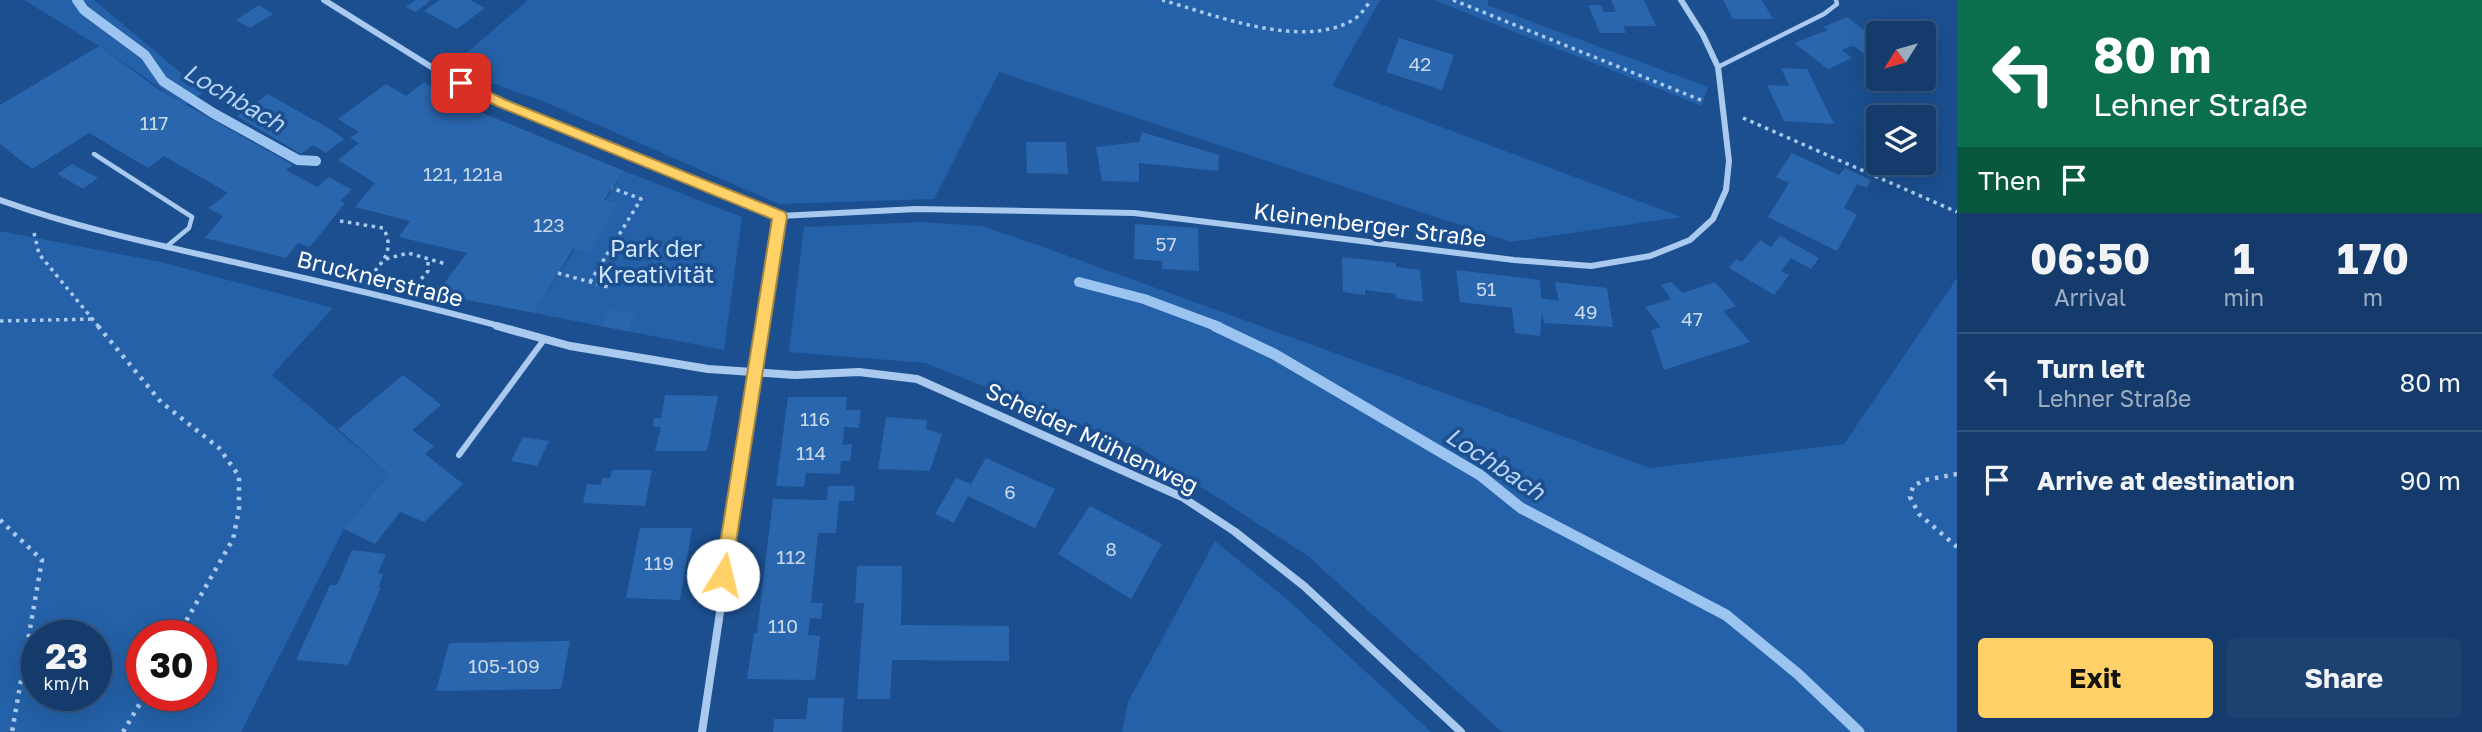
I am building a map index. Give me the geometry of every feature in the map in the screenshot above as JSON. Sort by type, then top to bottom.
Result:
[{"type":"street","points":[[324,0],[441,73],[502,103],[780,216],[702,732]]},
{"type":"street","name":"Kleinenberger Straße","points":[[780,216],[847,210],[915,209],[1135,213],[1514,260],[1591,266],[1650,256],[1690,240],[1713,219],[1726,190],[1729,161],[1718,67],[1703,35],[1681,0]]},
{"type":"street","name":"Brucknerstraße","points":[[0,200],[38,214],[166,247],[405,300],[543,341],[708,369],[755,373]]},
{"type":"street","name":"Scheider Mühlenweg","points":[[755,373],[795,375],[859,372],[917,379],[1182,497],[1234,531],[1304,586],[1461,732]]},
{"type":"lane","points":[[1718,67],[1824,14],[1837,4],[1836,0]]},
{"type":"lane","points":[[94,154],[192,217],[189,228],[166,247]]},
{"type":"lane","points":[[459,455],[543,341]]},
{"type":"path","points":[[1162,0],[1269,28],[1318,32],[1342,27],[1356,19],[1371,0]]},
{"type":"path","points":[[1452,0],[1723,109],[1957,212]]},
{"type":"path","points":[[590,282],[640,199],[612,188]]},
{"type":"path","points":[[341,220],[383,228],[388,234],[390,247],[385,259],[408,253],[446,264]]},
{"type":"path","points":[[32,226],[39,254],[161,402],[219,448],[239,476],[239,510],[233,539],[187,620]]},
{"type":"path","points":[[405,300],[428,271],[428,260]]},
{"type":"path","points":[[558,273],[608,287]]},
{"type":"path","points":[[0,321],[94,318]]},
{"type":"path","points":[[1957,474],[1925,480],[1913,486],[1910,497],[1919,514],[1957,547]]},
{"type":"path","points":[[0,520],[42,559],[12,732]]},
{"type":"path","points":[[123,732],[135,711]]},
{"type":"green space","points":[[24,0],[94,0],[183,75],[207,90],[185,105],[99,46]]},
{"type":"green space","points":[[528,0],[1380,0],[1332,86],[1681,217],[1511,242],[999,72],[934,199],[779,204],[545,102],[449,68]]},
{"type":"green space","points":[[1434,0],[1489,0],[1487,5],[1708,87],[1702,106]]},
{"type":"green space","name":"Park der Kreativität","points":[[624,171],[742,217],[724,350],[534,313]]},
{"type":"green space","points":[[922,222],[981,226],[1035,244],[1650,468],[1844,444],[1957,278],[1957,732],[1502,732],[1308,556],[1142,449],[925,363],[789,352],[804,227]]},
{"type":"green space","points":[[0,231],[161,262],[333,308],[272,375],[389,474],[344,529],[241,732],[0,732]]},
{"type":"green space","points":[[1215,541],[1288,600],[1431,732],[1122,732],[1128,702]]},
{"type":"building","points":[[416,0],[431,0],[416,12],[406,7]]},
{"type":"building","points":[[439,0],[470,0],[485,8],[457,29],[424,11]]},
{"type":"building","points":[[1611,0],[1644,0],[1656,26],[1623,26],[1626,33],[1600,33],[1588,5],[1601,5],[1604,12],[1616,12]]},
{"type":"building","points":[[1723,0],[1762,0],[1773,19],[1733,19]]},
{"type":"building","points":[[259,5],[273,14],[250,28],[236,20]]},
{"type":"building","points":[[1847,17],[1866,32],[1866,55],[1854,46],[1849,47],[1842,50],[1852,58],[1828,69],[1794,43],[1828,30],[1823,27]]},
{"type":"building","points":[[1399,38],[1454,55],[1442,90],[1386,72]]},
{"type":"building","points":[[99,46],[158,89],[293,165],[286,170],[317,187],[329,177],[352,190],[340,201],[345,203],[310,247],[298,243],[286,258],[205,238],[223,216],[208,208],[228,193],[164,156],[148,168],[89,133],[32,169],[0,144],[0,105]]},
{"type":"building","points":[[1781,68],[1807,69],[1834,124],[1784,121],[1767,85],[1789,86]]},
{"type":"building","points":[[424,82],[456,102],[624,171],[604,200],[617,203],[590,252],[573,249],[534,313],[436,294],[467,253],[399,237],[410,221],[355,207],[375,183],[338,160],[359,143],[350,138],[359,132],[338,119],[386,84],[406,96]]},
{"type":"building","points":[[268,94],[344,139],[326,153],[313,145],[301,154],[237,116]]},
{"type":"building","points":[[1142,132],[1219,155],[1218,171],[1139,163],[1139,182],[1102,181],[1096,147],[1139,142]]},
{"type":"building","points":[[1026,142],[1066,142],[1068,174],[1027,173]]},
{"type":"building","points":[[1792,153],[1839,175],[1845,168],[1871,180],[1867,188],[1857,184],[1844,208],[1857,215],[1837,251],[1768,217],[1789,183],[1776,177]]},
{"type":"building","points":[[72,164],[98,178],[83,189],[57,174]]},
{"type":"building","points":[[1135,224],[1198,228],[1199,271],[1162,269],[1162,261],[1134,259]]},
{"type":"building","points":[[1780,236],[1819,258],[1811,269],[1791,258],[1781,271],[1789,275],[1774,295],[1729,268],[1736,259],[1742,262],[1760,240],[1771,247]]},
{"type":"building","points":[[1342,257],[1396,263],[1396,267],[1420,270],[1423,302],[1396,298],[1396,294],[1365,290],[1365,295],[1343,292]]},
{"type":"building","points":[[1456,270],[1540,280],[1541,298],[1559,301],[1555,282],[1607,288],[1613,327],[1544,323],[1542,312],[1540,336],[1515,333],[1512,308],[1460,302]]},
{"type":"building","points":[[1671,282],[1683,293],[1715,282],[1736,306],[1723,311],[1750,342],[1664,370],[1651,330],[1661,327],[1645,307],[1671,299],[1661,285]]},
{"type":"building","points":[[610,309],[635,314],[627,331],[602,326]]},
{"type":"building","points":[[403,375],[441,405],[412,430],[434,446],[425,454],[463,484],[424,522],[400,512],[375,544],[344,529],[389,474],[338,429]]},
{"type":"building","points":[[665,395],[718,396],[707,451],[655,451],[661,427],[653,427],[654,418],[661,418]]},
{"type":"building","points":[[788,397],[847,397],[846,410],[861,410],[859,428],[844,427],[843,445],[852,444],[850,461],[841,461],[840,474],[806,473],[804,487],[776,486]]},
{"type":"building","points":[[886,417],[927,420],[926,429],[942,434],[930,471],[878,469]]},
{"type":"building","points":[[523,437],[549,441],[537,466],[511,461]]},
{"type":"building","points":[[986,458],[1055,489],[1035,528],[968,496],[954,523],[935,514],[956,478],[971,484]]},
{"type":"building","points":[[612,470],[652,470],[645,506],[583,503],[587,484],[601,485],[602,478],[610,478]]},
{"type":"building","points":[[828,486],[855,486],[854,501],[839,501],[836,533],[818,533],[811,603],[823,603],[821,619],[810,618],[808,635],[820,636],[815,680],[747,679],[754,633],[757,633],[773,499],[827,500]]},
{"type":"building","points":[[1090,506],[1162,544],[1131,599],[1058,554]]},
{"type":"building","points":[[640,528],[692,528],[680,600],[626,598]]},
{"type":"building","points":[[352,550],[386,554],[378,573],[383,574],[378,588],[381,587],[348,665],[296,660],[330,585],[337,585]]},
{"type":"building","points":[[857,566],[902,566],[901,625],[1009,626],[1009,661],[892,660],[890,699],[857,699],[864,603],[855,603]]},
{"type":"building","points":[[570,641],[561,689],[436,691],[449,643]]},
{"type":"building","points":[[808,698],[844,698],[842,732],[773,732],[774,719],[806,719]]},
{"type":"waterway","name":"Lochbach","points":[[77,0],[84,10],[145,55],[163,81],[213,113],[298,160],[316,161]]},
{"type":"waterway","name":"Lochbach","points":[[1079,282],[1144,299],[1219,327]]},
{"type":"waterway","name":"Lochbach","points":[[1215,326],[1274,354],[1480,475],[1521,508],[1726,615],[1798,674],[1859,732]]},
{"type":"route","points":[[461,83],[502,103],[780,216],[723,575]]}]
